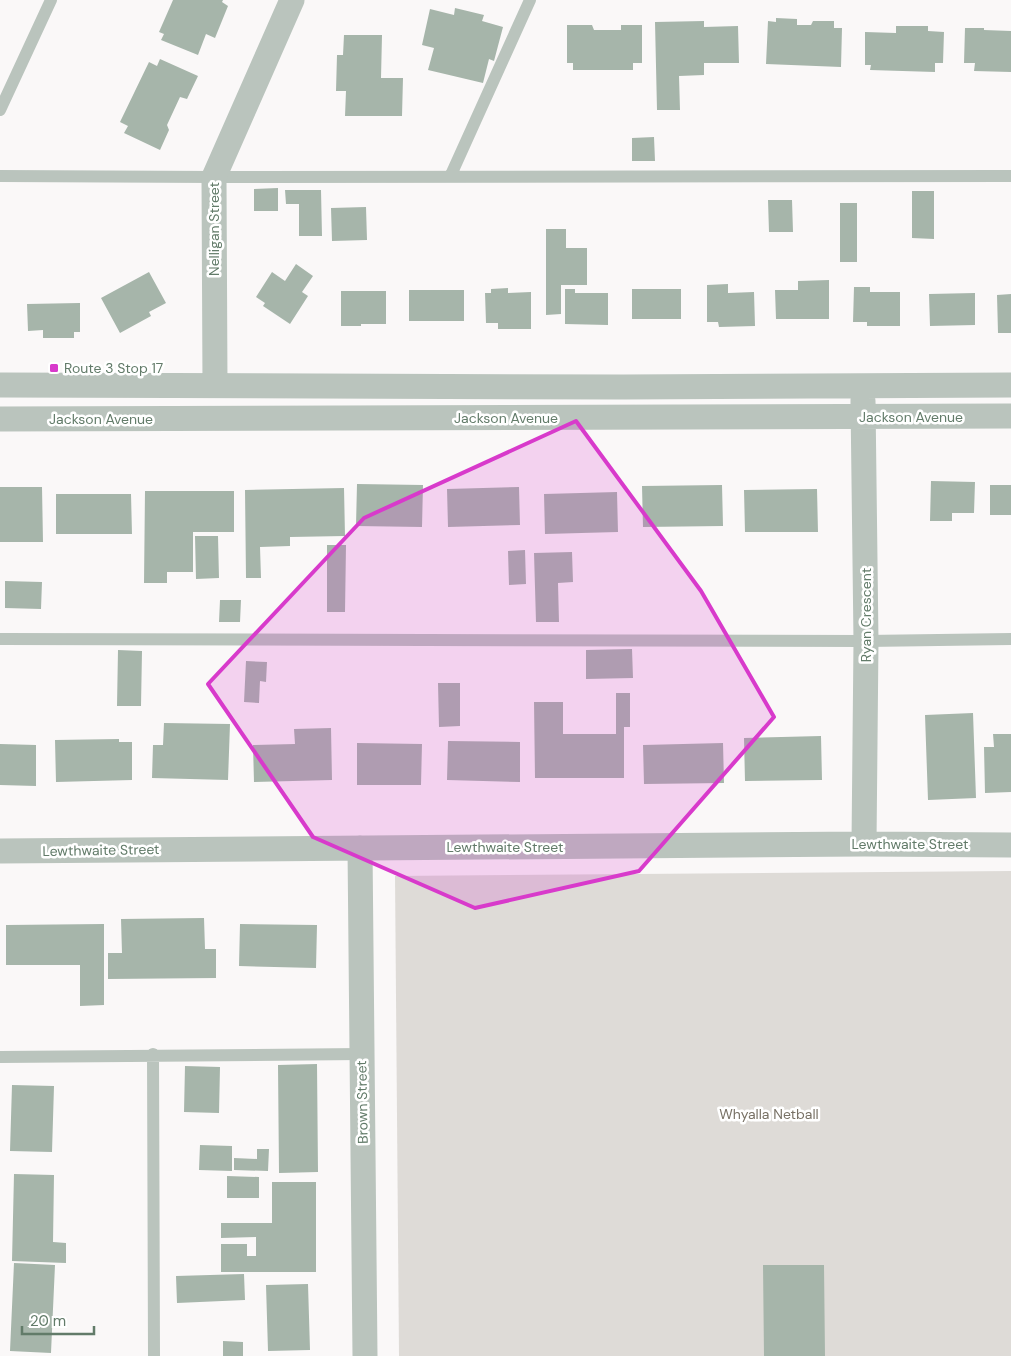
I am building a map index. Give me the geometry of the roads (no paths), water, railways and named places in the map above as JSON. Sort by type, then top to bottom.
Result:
[{"type":"street","name":"Nelligan Street","points":[[215,385],[214,178],[292,0]]},
{"type":"street","points":[[0,386],[623,387],[1011,385]]},
{"type":"street","name":"Ryan Crescent","points":[[863,386],[866,641],[864,844]]},
{"type":"street","name":"Jackson Avenue","points":[[0,419],[1011,416]]},
{"type":"street","name":"Lewthwaite Street","points":[[0,851],[864,844],[1011,845]]},
{"type":"street","name":"Brown Street","points":[[360,848],[365,1356]]},
{"type":"lane","points":[[0,110],[51,0]]},
{"type":"lane","points":[[450,178],[530,0]]},
{"type":"lane","points":[[0,176],[214,178],[1011,176]]},
{"type":"lane","points":[[0,638],[866,641],[1011,639]]},
{"type":"lane","points":[[153,1054],[154,1356]]},
{"type":"lane","points":[[0,1056],[362,1054]]},
{"type":"place","name":"Route 3 Stop 17","points":[[54,368]]},
{"type":"park label","name":"Whyalla Netball","points":[[769,1114]]}]
